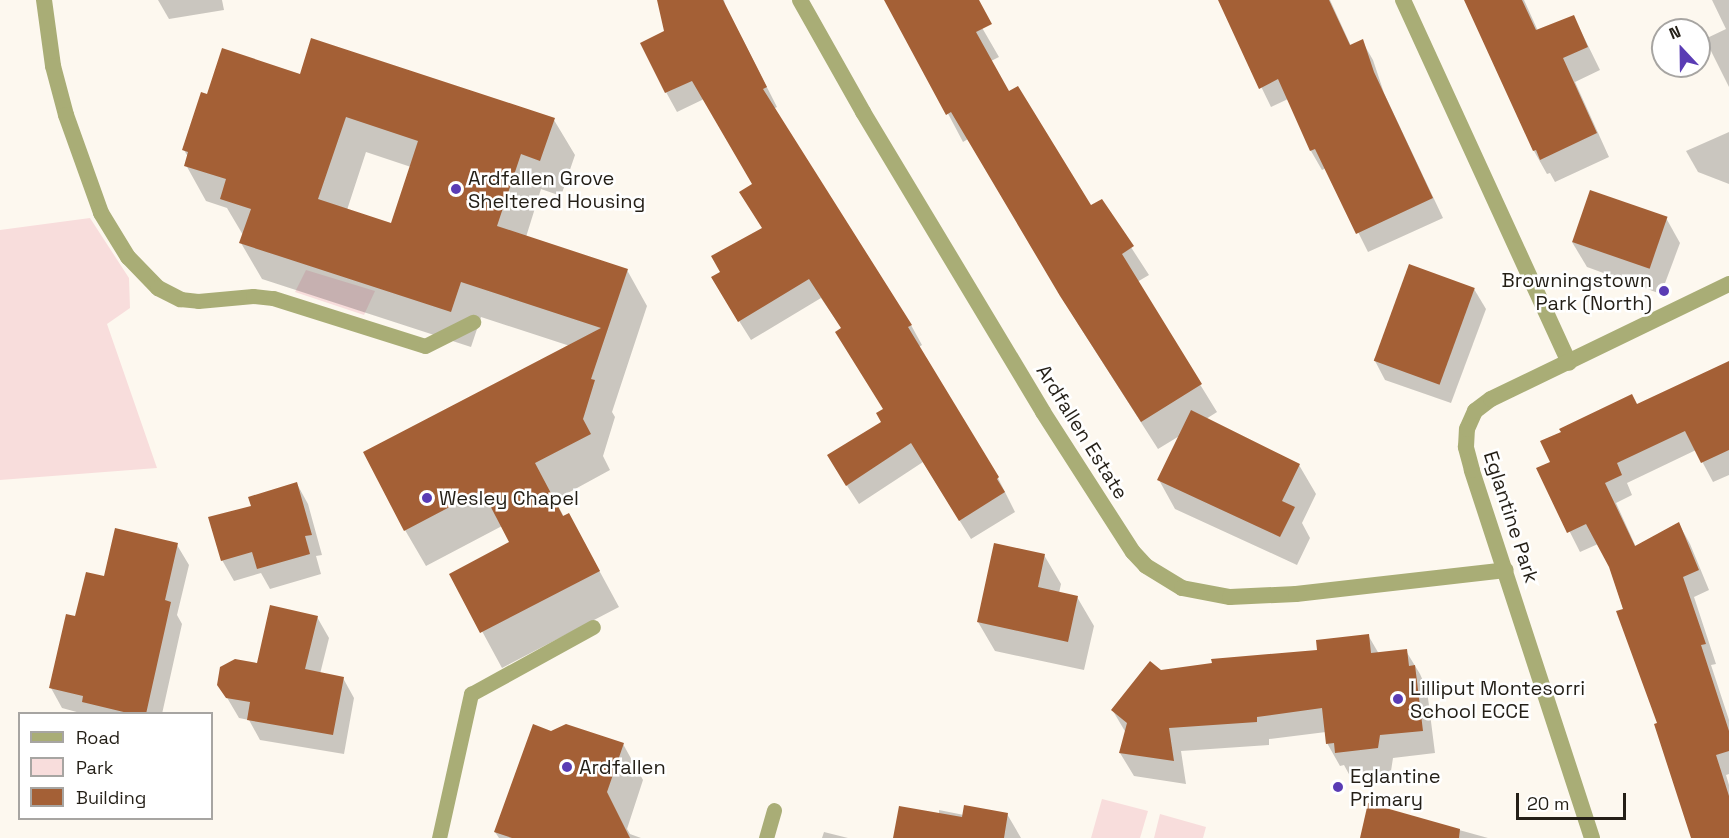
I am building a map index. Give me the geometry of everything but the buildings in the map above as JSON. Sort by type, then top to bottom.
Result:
[{"type":"street","points":[[44,0],[53,66],[81,164],[101,213],[128,256],[158,288],[180,299]]},
{"type":"street","name":"Ardfallen Estate","points":[[800,0],[863,112],[1043,412],[1133,552],[1146,566],[1182,588],[1230,597],[1296,594],[1506,570]]},
{"type":"street","points":[[1403,0],[1569,363]]},
{"type":"street","name":"Eglantine Park","points":[[1592,838],[1468,454],[1467,429],[1475,411],[1491,399],[1729,284]]},
{"type":"lane","points":[[180,299],[273,298],[425,346],[473,322]]},
{"type":"lane","points":[[439,838],[471,694],[593,627]]},
{"type":"lane","points":[[766,838],[774,810]]},
{"type":"green space","points":[[90,218],[129,278],[130,308],[107,324],[157,468],[0,480],[0,230]]},
{"type":"green space","points":[[306,270],[375,291],[364,315],[295,292]]},
{"type":"green space","points":[[1102,799],[1148,811],[1140,838],[1091,838]]},
{"type":"green space","points":[[1160,814],[1206,827],[1203,838],[1154,838]]},
{"type":"place","name":"Ardfallen Grove Sheltered Housing","points":[[456,189]]},
{"type":"place","name":"Browningstown Park (North)","points":[[1664,291]]},
{"type":"place","name":"Wesley Chapel","points":[[427,498]]},
{"type":"place","name":"Lilliput Montesorri School ECCE","points":[[1398,699]]},
{"type":"place","name":"Ardfallen","points":[[567,767]]},
{"type":"place","name":"Eglantine Primary","points":[[1338,787]]}]
